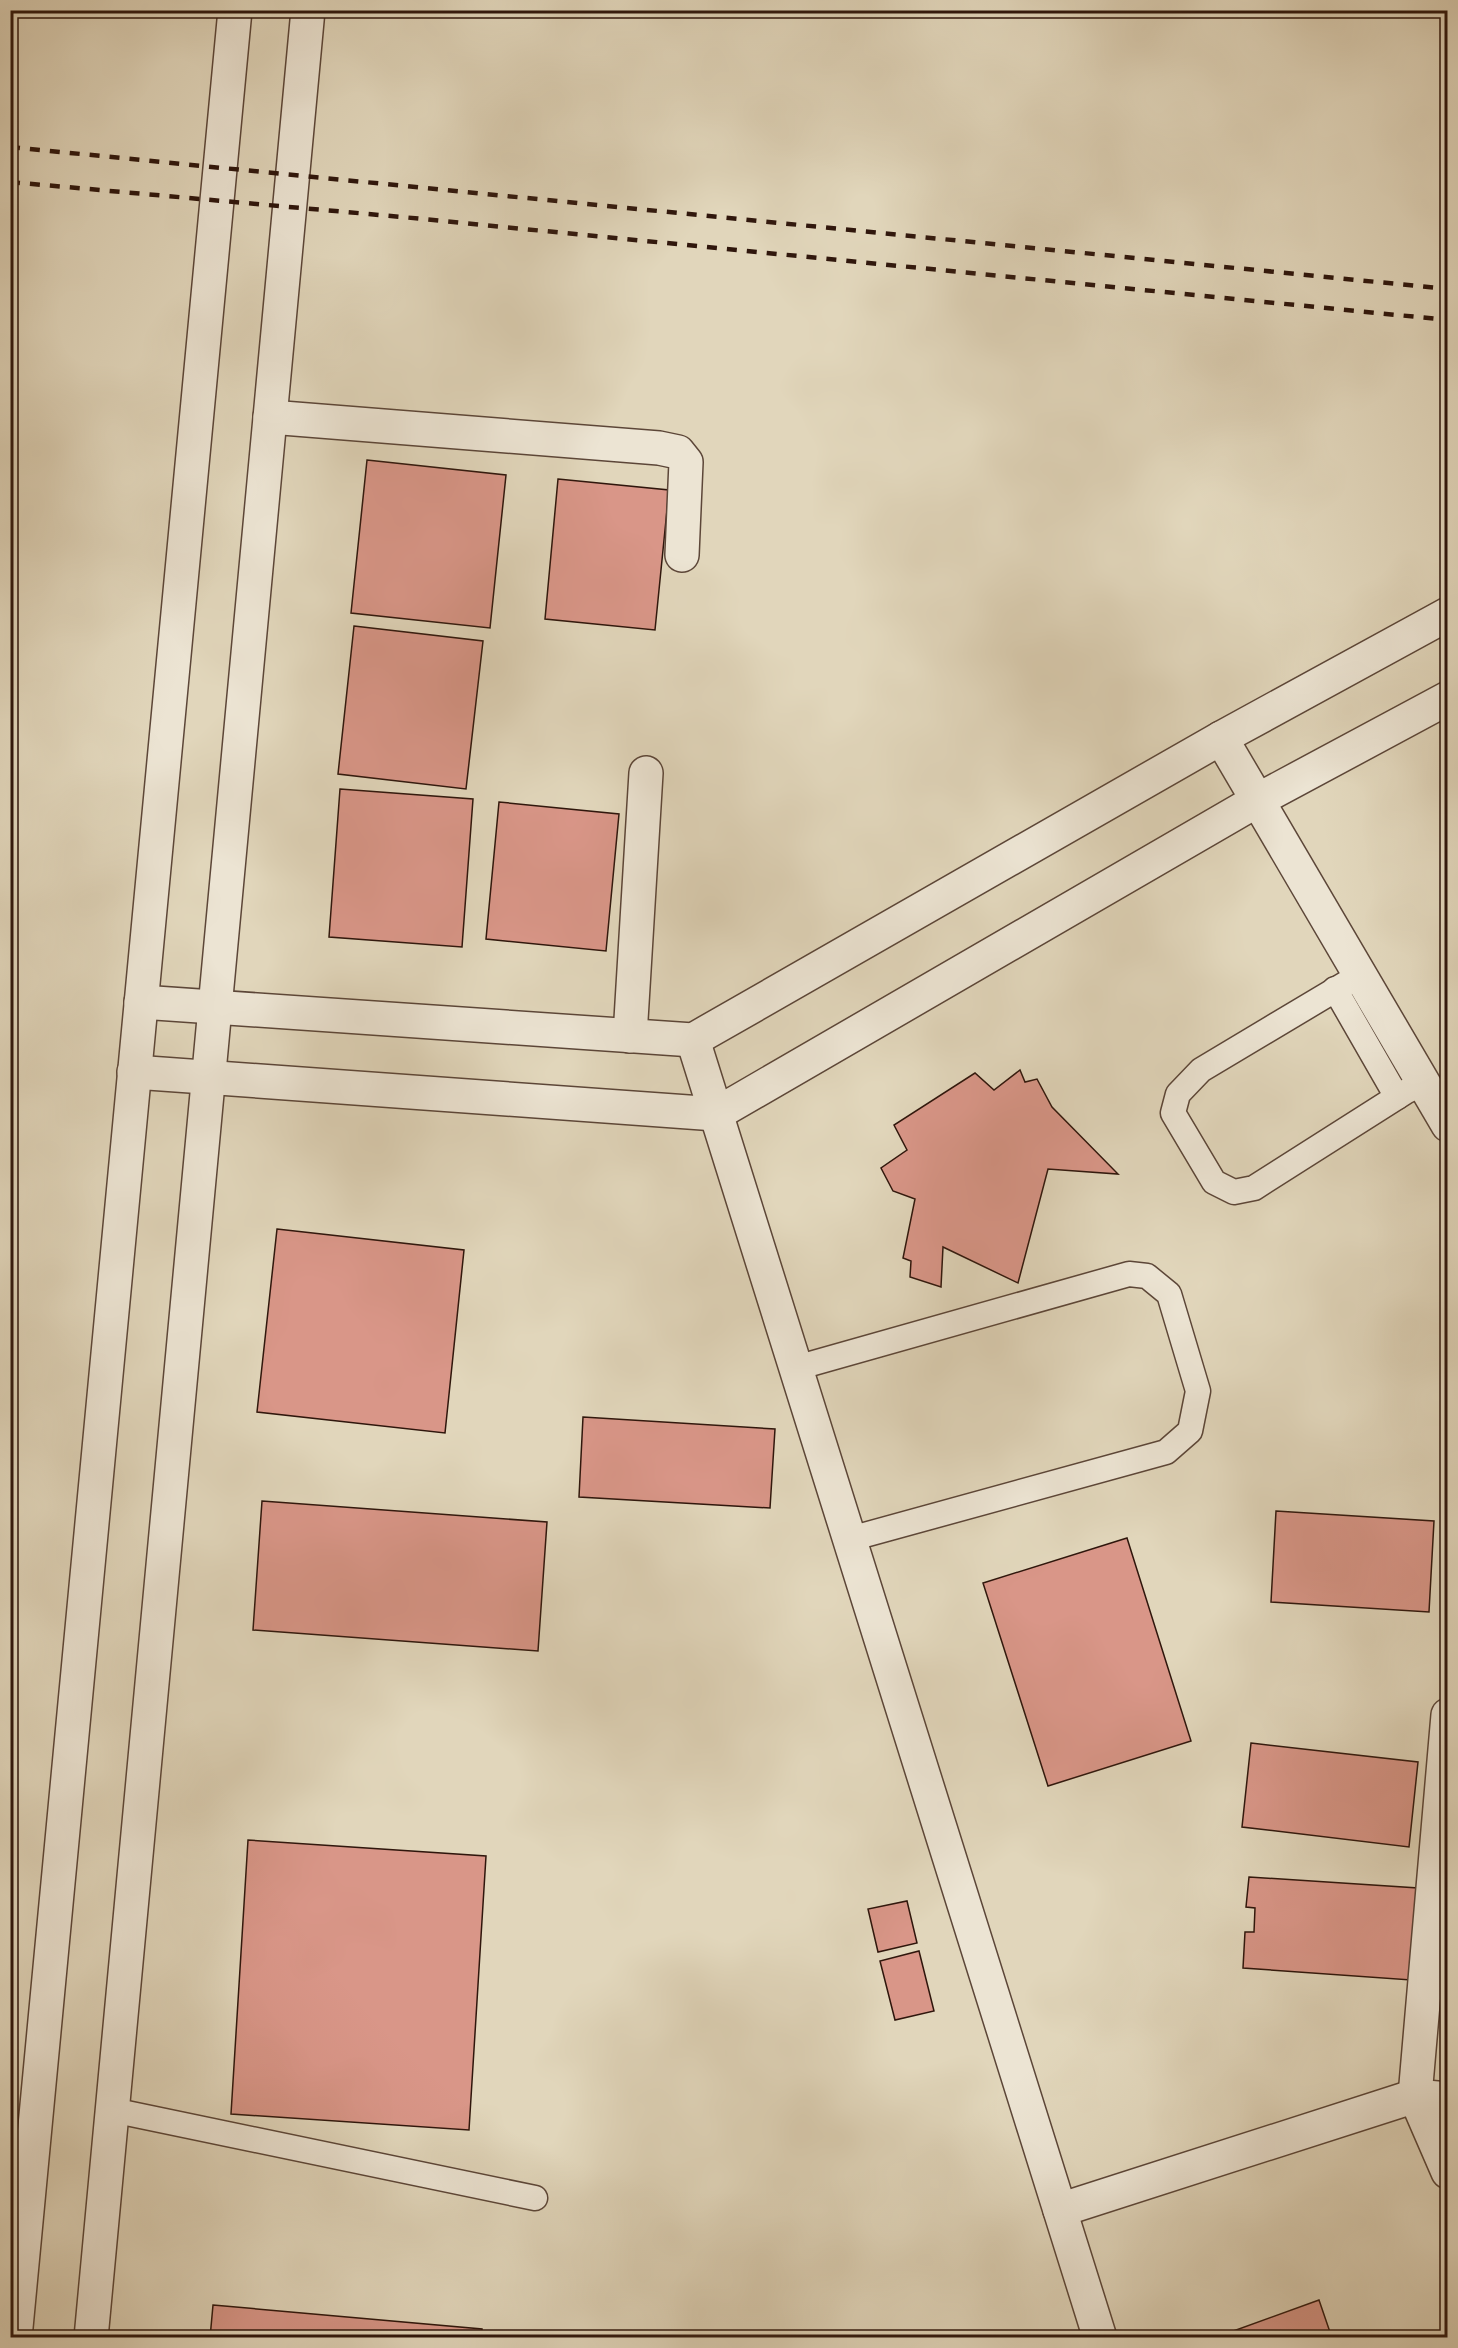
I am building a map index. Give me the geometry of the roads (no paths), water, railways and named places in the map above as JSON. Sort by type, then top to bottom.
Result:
[{"type":"street","points":[[15,2337],[235,10]]},
{"type":"street","points":[[91,2337],[308,10]]},
{"type":"street","points":[[270,417],[659,448],[678,452],[686,462],[682,555]]},
{"type":"street","points":[[141,1002],[693,1040],[1221,738],[1448,614]]},
{"type":"street","points":[[134,1072],[716,1114],[1258,800],[1448,698]]},
{"type":"street","points":[[1221,738],[1258,800],[1348,982],[1410,1090],[1448,1125]]},
{"type":"street","points":[[630,1036],[646,773]]},
{"type":"street","points":[[693,1040],[1100,2337]]},
{"type":"street","points":[[1448,1715],[1415,2096],[1448,2172]]},
{"type":"street","points":[[1060,2210],[1415,2096],[1448,2099]]},
{"type":"lane","points":[[1348,982],[1201,1070],[1178,1094],[1173,1113],[1214,1182],[1234,1192],[1254,1188],[1410,1090]]},
{"type":"lane","points":[[796,1368],[1129,1274],[1147,1276],[1169,1294],[1198,1391],[1190,1431],[1166,1452],[850,1539]]},
{"type":"lane","points":[[112,2110],[534,2198]]},
{"type":"railway","points":[[10,147],[1448,289]]},
{"type":"railway","points":[[10,182],[402,217],[1448,320]]}]
